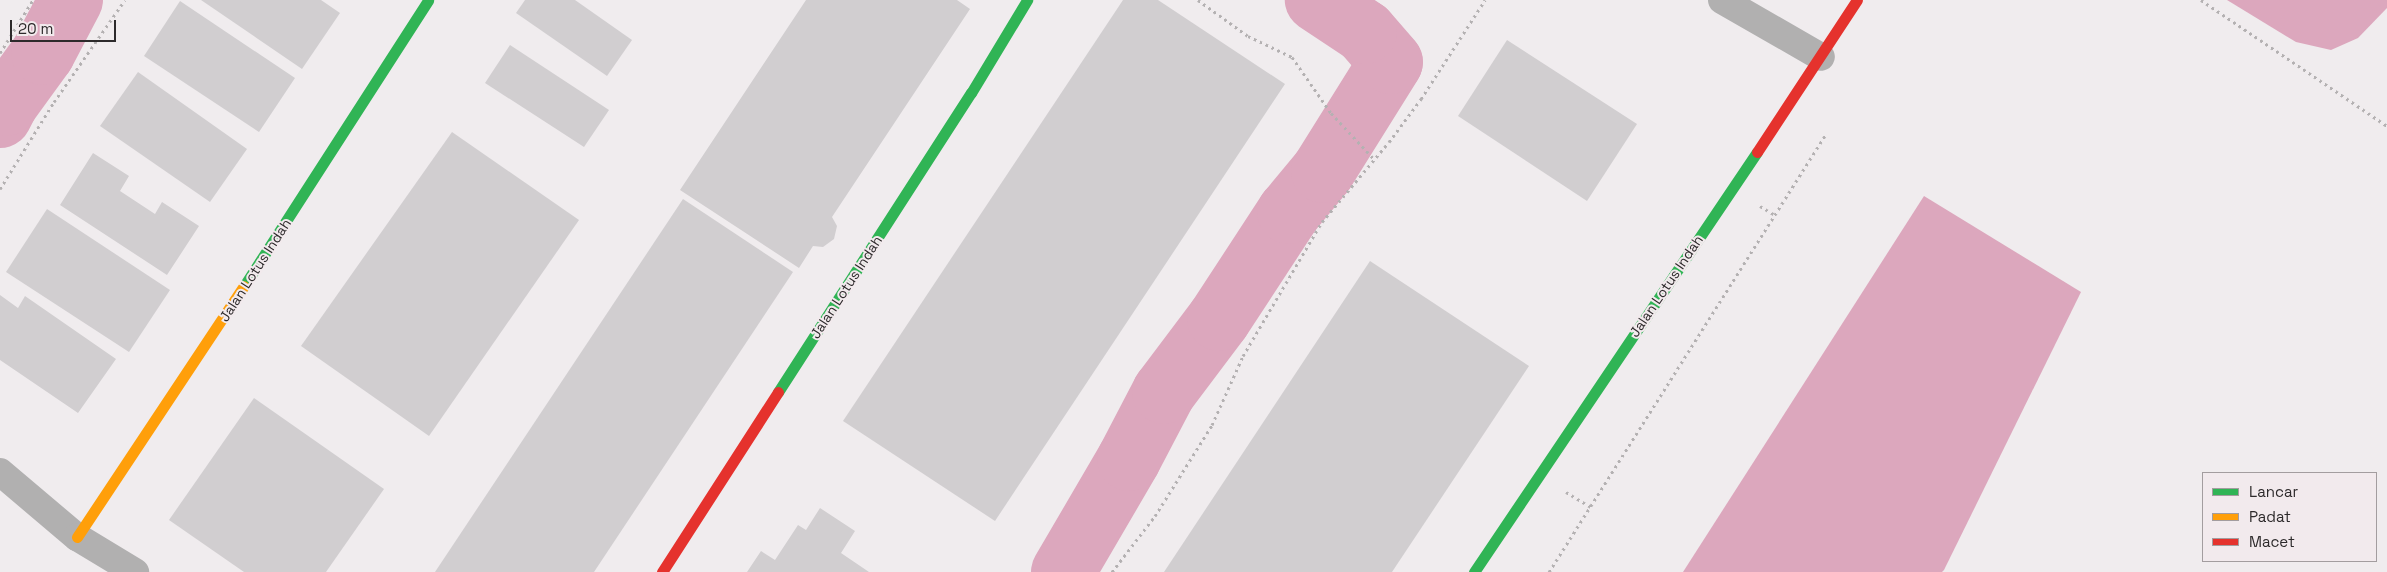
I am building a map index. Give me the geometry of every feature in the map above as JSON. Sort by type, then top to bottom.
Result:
[{"type":"street","name":"Jalan Lotus Indah","points":[[77,536],[225,316],[428,0]]},
{"type":"street","name":"Jalan Lotus Indah","points":[[662,572],[966,101],[1027,0]]},
{"type":"street","points":[[1722,0],[1821,57]]},
{"type":"street","name":"Jalan Lotus Indah","points":[[1474,572],[1821,57],[1857,0]]},
{"type":"street","points":[[0,472],[77,536],[135,572]]},
{"type":"path","points":[[0,53],[33,0]]},
{"type":"path","points":[[0,189],[54,102],[125,0]]},
{"type":"path","points":[[1198,0],[1248,36],[1292,57],[1331,113],[1374,160]]},
{"type":"path","points":[[1112,572],[1155,516],[1212,424],[1243,356],[1322,222],[1374,160],[1421,99],[1485,0]]},
{"type":"path","points":[[2201,0],[2387,126]]},
{"type":"path","points":[[1549,572],[1826,134]]},
{"type":"shaded area","points":[[2227,0],[2387,0],[2387,8],[2358,38],[2331,50],[2296,42]]},
{"type":"shaded area","points":[[1924,196],[2081,292],[1944,570],[1942,572],[1683,572]]},
{"type":"building","points":[[201,0],[321,0],[340,13],[302,69]]},
{"type":"building","points":[[525,0],[575,0],[632,40],[607,76],[516,13]]},
{"type":"building","points":[[806,0],[957,0],[970,9],[832,217],[837,226],[834,239],[823,247],[813,246],[799,268],[680,190]]},
{"type":"building","points":[[1123,0],[1158,0],[1285,84],[995,521],[843,421]]},
{"type":"building","points":[[180,1],[295,78],[259,132],[144,56]]},
{"type":"building","points":[[1507,40],[1637,124],[1587,201],[1458,116]]},
{"type":"building","points":[[510,45],[609,110],[584,147],[485,83]]},
{"type":"building","points":[[138,72],[247,149],[210,202],[100,126]]},
{"type":"building","points":[[452,132],[579,220],[429,436],[301,346]]},
{"type":"building","points":[[93,153],[129,176],[120,191],[155,214],[162,202],[199,226],[167,275],[60,205]]},
{"type":"building","points":[[683,199],[793,272],[594,572],[435,572]]},
{"type":"building","points":[[47,209],[170,290],[129,352],[6,272]]},
{"type":"building","points":[[1370,261],[1529,366],[1392,572],[1164,572]]},
{"type":"building","points":[[0,295],[18,308],[25,296],[116,359],[78,413],[0,360]]},
{"type":"building","points":[[254,398],[384,489],[326,572],[244,572],[169,520]]},
{"type":"building","points":[[820,508],[855,531],[841,553],[869,572],[747,572],[761,551],[775,560],[798,525],[806,530]]},
{"type":"waterway","points":[[0,116],[6,104],[43,53],[71,0]]},
{"type":"waterway","points":[[1063,572],[1129,459],[1164,392],[1219,319],[1289,212],[1323,171],[1391,62],[1365,32],[1317,0]]},
{"type":"traffic: fast","points":[[244,286],[428,0]]},
{"type":"traffic: fast","points":[[778,392],[971,93],[1027,0]]},
{"type":"traffic: fast","points":[[1474,572],[1757,152]]},
{"type":"traffic: slow","points":[[77,537],[244,286]]},
{"type":"traffic: jam","points":[[1757,152],[1857,0]]},
{"type":"traffic: jam","points":[[662,572],[778,392]]}]
